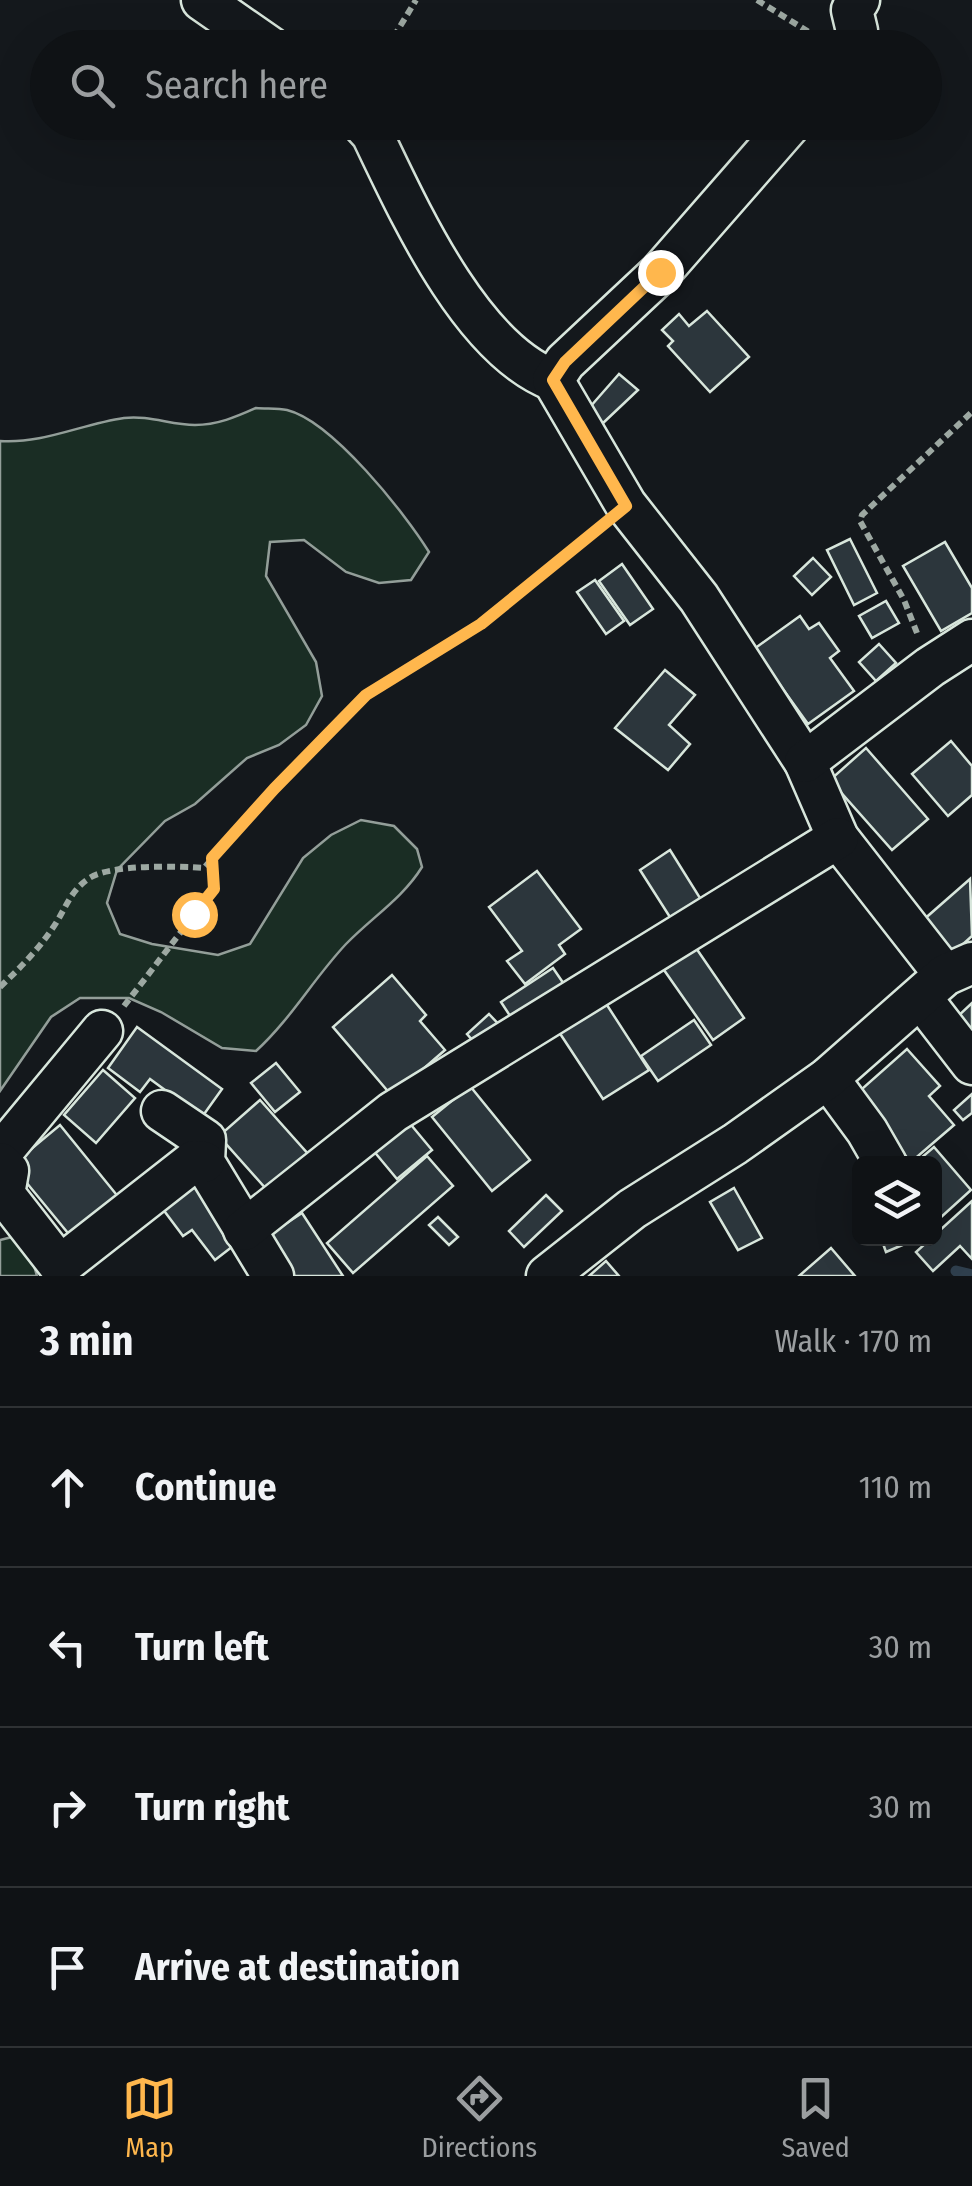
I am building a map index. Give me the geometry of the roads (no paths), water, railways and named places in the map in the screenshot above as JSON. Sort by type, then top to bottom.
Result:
[{"type":"street","points":[[202,0],[245,30]]},
{"type":"street","points":[[857,30],[852,10],[859,0]]},
{"type":"street","points":[[375,140],[418,230],[485,329],[530,371],[553,380],[626,506],[700,598],[806,762],[838,838],[946,979],[972,1064]]},
{"type":"street","points":[[553,380],[565,362],[660,272],[776,140]]},
{"type":"street","points":[[806,762],[930,667],[972,640]]},
{"type":"street","points":[[244,1230],[393,1112],[838,838]]},
{"type":"street","points":[[548,1276],[632,1209],[735,1144],[828,1078],[946,979]]},
{"type":"street","points":[[0,1154],[102,1032]]},
{"type":"street","points":[[828,1078],[881,1156]]},
{"type":"street","points":[[162,1110],[205,1140],[204,1162],[273,1276]]},
{"type":"street","points":[[0,1163],[8,1172],[4,1194],[60,1266],[194,1161],[204,1162]]},
{"type":"waterway","points":[[956,1271],[972,1275]]}]
